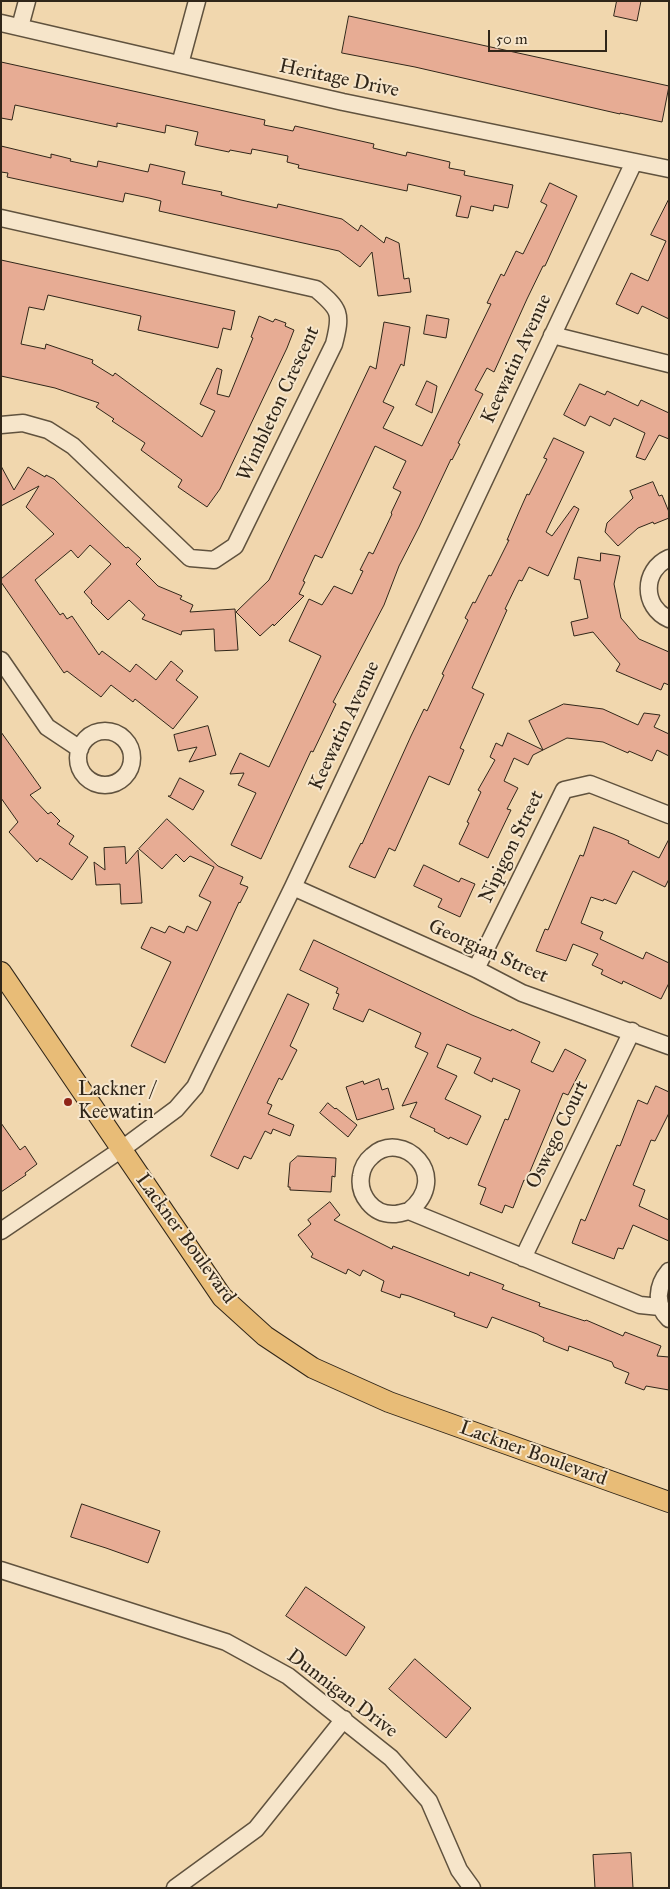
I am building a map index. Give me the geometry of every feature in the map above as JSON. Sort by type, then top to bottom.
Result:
[{"type":"main road","name":"Lackner Boulevard","points":[[1,972],[222,1297],[266,1336],[312,1368],[388,1402],[669,1502]]},
{"type":"street","points":[[20,27],[28,1]]},
{"type":"street","points":[[180,64],[194,2]]},
{"type":"street","name":"Heritage Drive","points":[[1,23],[343,102],[669,170]]},
{"type":"street","name":"Keewatin Avenue","points":[[1,1231],[122,1149],[176,1109],[195,1087],[293,887],[634,162]]},
{"type":"street","name":"Wimbleton Crescent","points":[[1,218],[316,289],[334,304],[340,323],[334,344],[235,546],[214,560],[190,558],[73,446],[48,430],[23,422],[1,424]]},
{"type":"street","points":[[552,335],[669,364]]},
{"type":"street","points":[[669,558],[654,569],[649,579],[648,590],[650,602],[657,612],[669,619]]},
{"type":"street","points":[[1,660],[47,726],[80,749]]},
{"type":"street","name":"Nipigon Street","points":[[476,969],[564,790],[590,784],[669,815]]},
{"type":"street","name":"Georgian Street","points":[[293,887],[476,969],[522,994],[632,1031],[669,1046]]},
{"type":"street","name":"Oswego Court","points":[[523,1258],[632,1031]]},
{"type":"street","points":[[409,1210],[418,1203],[424,1194],[427,1182],[426,1173],[421,1162],[408,1151],[397,1148],[386,1148],[375,1153],[367,1160],[362,1170],[360,1182],[362,1193],[372,1207],[382,1212],[394,1214],[409,1210],[523,1258],[640,1305],[665,1313]]},
{"type":"street","points":[[665,1313],[658,1292],[662,1280],[669,1271]]},
{"type":"street","name":"Dunnigan Drive","points":[[1,1570],[226,1642],[288,1676],[391,1758],[429,1801],[459,1870],[472,1888]]},
{"type":"street","points":[[175,1888],[256,1829],[344,1719]]},
{"type":"street","name":"Dunnigan Drive","points":[[459,1870],[459,1888]]},
{"type":"building","points":[[617,1],[641,1],[637,21],[614,16]]},
{"type":"building","points":[[349,16],[669,86],[662,122],[415,67],[342,53]]},
{"type":"building","points":[[1,62],[265,120],[264,125],[293,131],[295,126],[374,144],[373,148],[406,156],[407,152],[450,162],[449,168],[465,171],[464,175],[513,185],[508,208],[494,205],[493,211],[471,206],[468,218],[456,216],[461,196],[408,184],[407,191],[298,168],[299,165],[287,162],[288,156],[252,149],[251,154],[230,150],[229,152],[195,145],[198,132],[166,125],[165,133],[117,123],[117,127],[15,105],[12,120],[1,118]]},
{"type":"building","points":[[1,146],[51,158],[51,154],[71,159],[70,161],[97,167],[98,161],[148,172],[150,164],[185,172],[182,184],[222,192],[221,195],[277,208],[278,204],[342,219],[358,231],[361,225],[384,243],[386,237],[399,243],[404,279],[409,278],[411,292],[378,296],[372,252],[360,267],[339,251],[159,211],[161,201],[125,193],[123,202],[7,177],[8,173],[1,172]]},
{"type":"building","points":[[550,183],[577,196],[494,372],[487,368],[475,390],[483,394],[399,566],[384,605],[333,702],[336,704],[313,752],[311,751],[261,859],[231,845],[256,793],[238,785],[244,773],[230,774],[240,753],[269,767],[321,656],[289,641],[309,599],[322,605],[334,586],[352,594],[363,571],[360,570],[369,552],[373,554],[401,492],[393,488],[406,461],[375,446],[322,558],[315,555],[299,594],[304,596],[274,626],[273,624],[260,636],[236,612],[269,580],[370,366],[376,369],[384,322],[410,327],[404,366],[401,364],[383,402],[394,407],[383,428],[422,446],[491,304],[487,303],[501,274],[504,276],[516,251],[523,254],[547,205],[541,202]]},
{"type":"building","points":[[669,199],[669,319],[642,306],[638,314],[616,304],[631,273],[648,281],[666,241],[651,235]]},
{"type":"building","points":[[1,260],[235,311],[231,330],[223,328],[218,348],[138,330],[141,316],[48,295],[44,310],[29,307],[21,344],[45,349],[46,344],[93,360],[92,363],[113,376],[115,373],[202,437],[215,411],[200,404],[217,368],[222,370],[217,394],[229,397],[253,338],[251,337],[259,316],[273,322],[275,319],[286,323],[285,326],[294,330],[220,489],[207,507],[178,487],[182,480],[141,450],[145,443],[112,421],[114,419],[96,407],[99,403],[55,388],[1,376]]},
{"type":"building","points":[[427,315],[449,319],[446,338],[424,334]]},
{"type":"building","points":[[427,381],[437,386],[432,413],[416,405]]},
{"type":"building","points":[[580,384],[605,395],[607,391],[638,406],[641,400],[669,413],[669,439],[659,435],[645,460],[636,457],[645,433],[614,418],[610,426],[590,416],[585,426],[564,415]]},
{"type":"building","points":[[554,438],[584,452],[546,532],[552,536],[574,506],[579,509],[548,576],[529,567],[522,581],[519,580],[505,609],[507,610],[472,688],[484,694],[460,748],[464,750],[449,785],[429,776],[395,851],[389,848],[375,878],[349,867],[362,844],[424,709],[427,711],[444,675],[442,674],[468,620],[465,618],[489,575],[491,576],[509,540],[507,540],[519,512],[547,459],[544,458]]},
{"type":"building","points":[[1,466],[14,490],[28,467],[45,477],[46,475],[54,479],[126,548],[128,547],[141,559],[136,564],[158,586],[182,596],[180,599],[193,605],[190,612],[235,609],[238,650],[215,651],[214,629],[182,631],[181,635],[142,619],[145,615],[129,600],[108,620],[91,603],[92,601],[84,592],[111,564],[90,545],[78,558],[71,550],[35,580],[60,615],[63,613],[67,619],[72,616],[99,655],[102,651],[130,672],[136,664],[156,680],[171,661],[183,671],[176,680],[198,697],[173,729],[135,699],[133,702],[111,685],[101,697],[67,671],[64,673],[1,582],[1,579],[54,534],[26,507],[39,486],[1,506]]},
{"type":"building","points":[[653,482],[659,496],[662,495],[669,512],[669,518],[638,528],[618,546],[605,532],[607,523],[633,498],[630,491]]},
{"type":"building","points":[[601,553],[620,556],[614,584],[621,618],[639,639],[669,652],[669,685],[664,683],[661,690],[616,671],[620,664],[593,632],[574,636],[571,622],[588,618],[580,580],[574,579],[578,557],[600,561]]},
{"type":"building","points":[[564,704],[603,709],[638,725],[644,713],[660,715],[654,727],[669,734],[669,756],[657,750],[652,761],[603,742],[567,738],[543,750],[529,721]]},
{"type":"building","points":[[208,726],[216,755],[189,762],[197,747],[178,751],[174,735]]},
{"type":"building","points":[[1,732],[41,788],[30,795],[48,814],[51,812],[60,821],[57,824],[74,836],[69,844],[88,857],[72,880],[40,858],[37,862],[9,832],[18,822],[1,798]]},
{"type":"building","points":[[508,733],[543,750],[533,755],[528,765],[514,758],[504,781],[518,788],[507,809],[511,810],[488,858],[459,844],[481,792],[478,790],[495,760],[490,757],[496,743],[502,746]]},
{"type":"building","points":[[180,778],[204,791],[193,810],[168,796],[170,796]]},
{"type":"building","points":[[167,819],[218,866],[243,877],[240,884],[248,887],[239,902],[165,1063],[131,1046],[171,962],[141,948],[151,927],[165,933],[169,926],[184,933],[187,926],[197,931],[211,902],[199,896],[214,867],[190,856],[184,862],[176,854],[162,869],[139,849]]},
{"type":"building","points":[[594,827],[629,841],[628,843],[659,858],[669,839],[669,879],[665,887],[633,871],[616,904],[604,899],[603,901],[591,897],[581,923],[603,932],[600,939],[643,959],[646,952],[669,963],[669,983],[661,999],[623,981],[622,984],[601,974],[603,970],[592,965],[598,954],[573,944],[566,961],[536,951],[545,929],[548,930],[580,855],[583,856]]},
{"type":"building","points":[[125,847],[126,864],[138,850],[142,903],[121,904],[120,884],[96,885],[94,862],[105,870],[104,848]]},
{"type":"building","points":[[424,865],[459,882],[461,878],[475,884],[460,917],[438,907],[442,899],[414,886]]},
{"type":"building","points":[[314,940],[472,1015],[511,1031],[512,1029],[540,1042],[531,1062],[553,1072],[565,1049],[586,1060],[568,1095],[563,1093],[513,1208],[505,1205],[502,1213],[480,1204],[486,1188],[478,1185],[505,1119],[508,1120],[520,1090],[493,1078],[492,1082],[474,1073],[481,1058],[447,1044],[437,1067],[457,1076],[445,1099],[481,1116],[467,1145],[450,1137],[449,1139],[434,1131],[435,1129],[410,1117],[417,1102],[402,1106],[428,1053],[415,1047],[421,1033],[369,1009],[363,1022],[333,1009],[339,994],[336,993],[338,988],[300,970]]},
{"type":"building","points":[[288,994],[309,1004],[290,1046],[297,1050],[282,1080],[279,1078],[267,1103],[272,1105],[268,1114],[294,1125],[290,1136],[273,1129],[271,1134],[265,1131],[251,1159],[244,1156],[238,1169],[211,1156]]},
{"type":"building","points":[[379,1079],[382,1090],[388,1088],[394,1109],[357,1120],[346,1087],[363,1081],[364,1084]]},
{"type":"building","points":[[656,1086],[669,1092],[669,1113],[655,1141],[651,1140],[633,1185],[645,1190],[639,1206],[669,1220],[669,1241],[633,1225],[623,1249],[618,1248],[614,1259],[572,1243],[581,1219],[585,1221],[617,1145],[620,1146],[638,1100],[647,1104]]},
{"type":"building","points":[[328,1103],[357,1125],[348,1137],[320,1113]]},
{"type":"building","points":[[1,1123],[20,1150],[25,1146],[37,1164],[25,1173],[26,1175],[1,1192]]},
{"type":"building","points":[[298,1156],[336,1158],[335,1177],[332,1176],[331,1192],[290,1190],[290,1187],[288,1187],[290,1163]]},
{"type":"building","points":[[330,1202],[340,1215],[334,1220],[392,1249],[393,1246],[469,1276],[470,1272],[504,1285],[502,1289],[540,1303],[539,1306],[586,1320],[623,1336],[625,1332],[661,1346],[657,1356],[669,1357],[669,1390],[646,1386],[644,1390],[625,1383],[629,1373],[614,1367],[612,1362],[569,1346],[568,1351],[543,1341],[544,1338],[537,1334],[492,1317],[487,1328],[454,1316],[455,1313],[409,1296],[401,1294],[400,1298],[381,1291],[384,1281],[363,1270],[360,1276],[348,1269],[346,1274],[311,1257],[313,1254],[298,1235],[311,1224],[308,1220]]},
{"type":"building","points":[[82,1504],[160,1531],[148,1563],[71,1537]]},
{"type":"building","points":[[306,1587],[365,1627],[346,1656],[286,1616]]},
{"type":"building","points":[[415,1659],[471,1708],[446,1738],[389,1689]]},
{"type":"building","points":[[631,1853],[633,1888],[595,1888],[593,1855]]},
{"type":"place","name":"Lackner / Keewatin","points":[[68,1102]]}]
